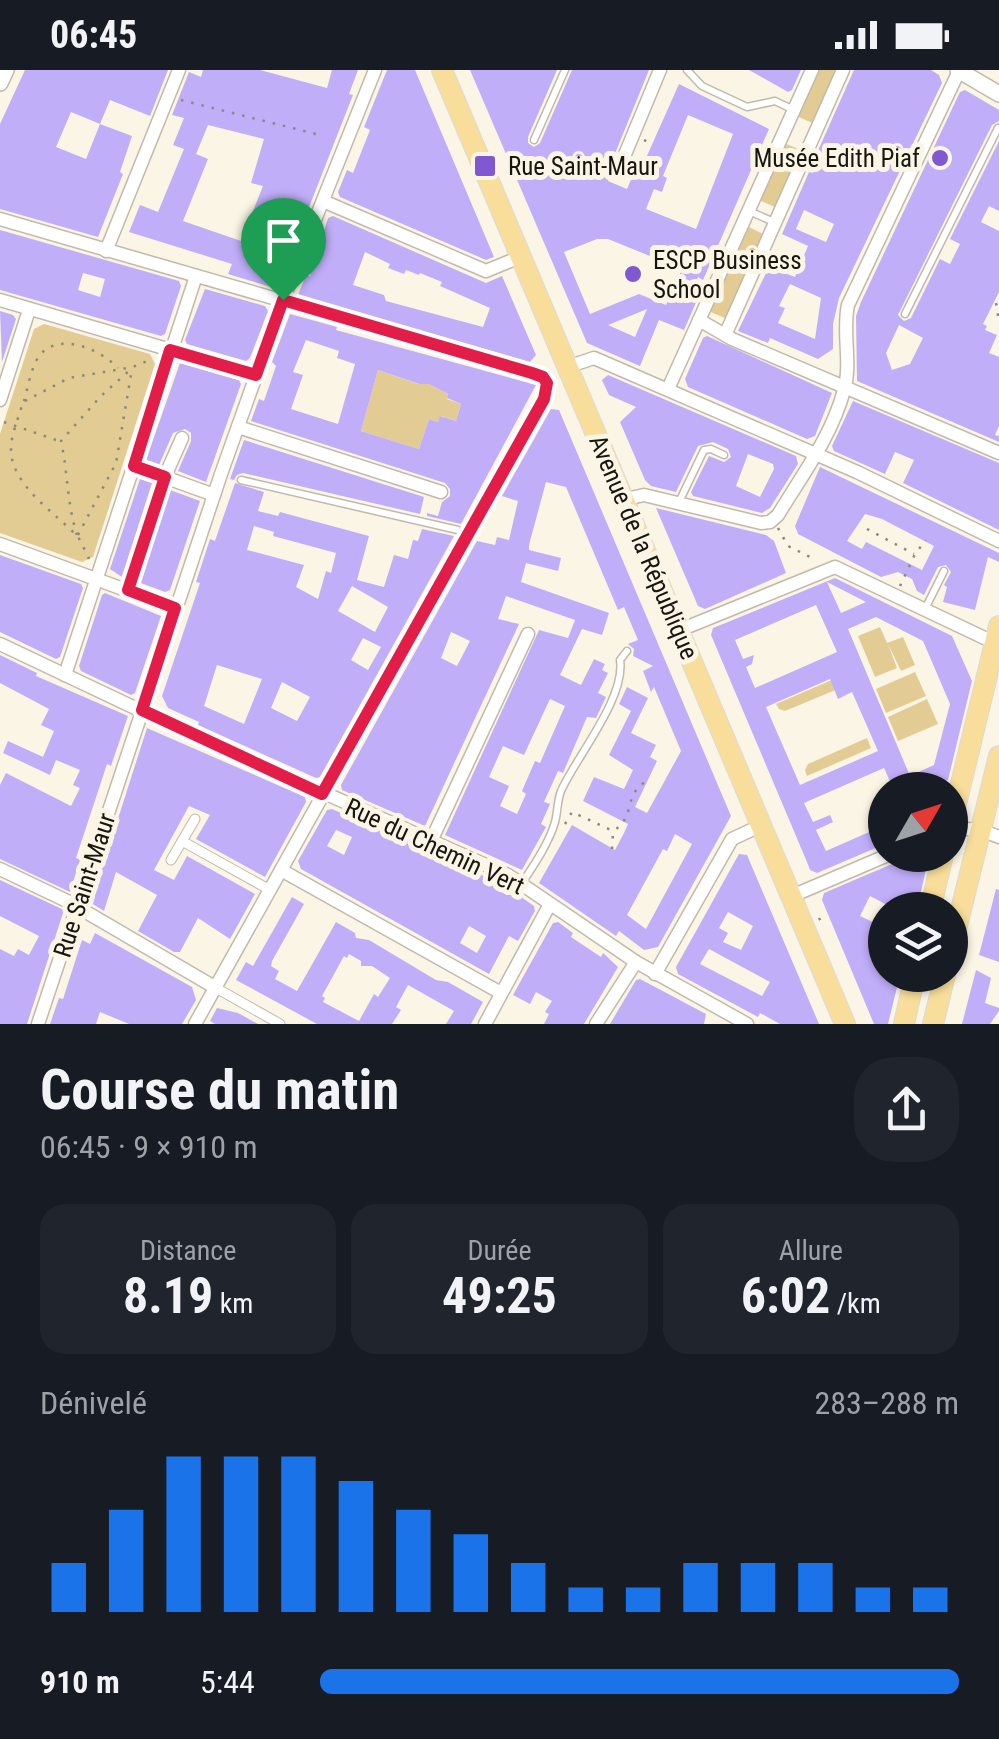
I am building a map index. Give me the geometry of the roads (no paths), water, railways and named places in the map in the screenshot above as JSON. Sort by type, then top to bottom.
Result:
[{"type":"main road","name":"Avenue de la République","points":[[442,70],[846,1024]]},
{"type":"main road","points":[[964,772],[997,634]]},
{"type":"main road","points":[[968,900],[990,834],[999,756]]},
{"type":"main road","points":[[904,1024],[911,992]]},
{"type":"main road","points":[[933,1024],[941,992]]},
{"type":"street","points":[[106,251],[179,70]]},
{"type":"street","name":"Rue Saint-Maur","points":[[38,1024],[175,608],[214,495],[226,476],[256,375],[375,70]]},
{"type":"street","points":[[621,164],[660,70]]},
{"type":"street","points":[[668,389],[812,70]]},
{"type":"street","points":[[726,333],[843,70]]},
{"type":"street","points":[[626,499],[644,495],[772,521],[816,454],[846,388],[844,322],[848,305],[958,70],[999,94]]},
{"type":"street","points":[[323,201],[486,271],[520,257]]},
{"type":"street","points":[[0,219],[532,373],[547,383],[544,399],[196,1024]]},
{"type":"street","points":[[66,675],[196,276]]},
{"type":"street","points":[[0,300],[256,375]]},
{"type":"street","points":[[0,400],[29,310]]},
{"type":"street","points":[[699,320],[999,453]]},
{"type":"street","points":[[567,367],[594,358],[816,454],[999,541]]},
{"type":"street","points":[[238,427],[441,492]]},
{"type":"street","points":[[128,590],[182,438]]},
{"type":"street","points":[[134,466],[214,495]]},
{"type":"street","points":[[0,544],[175,608]]},
{"type":"street","points":[[680,630],[831,568],[924,610],[997,634]]},
{"type":"street","points":[[431,841],[528,634]]},
{"type":"street","name":"Rue du Chemin Vert","points":[[0,644],[522,884],[636,962],[747,1024]]},
{"type":"street","points":[[171,860],[195,819]]},
{"type":"street","points":[[656,974],[732,839],[762,825]]},
{"type":"street","points":[[182,841],[270,890]]},
{"type":"street","points":[[792,896],[868,864]]},
{"type":"street","points":[[0,868],[78,908],[280,1024]]},
{"type":"street","points":[[281,870],[501,993]]},
{"type":"street","points":[[485,1024],[550,904]]},
{"type":"street","points":[[596,1024],[636,962]]},
{"type":"street","points":[[714,1024],[722,1010]]},
{"type":"lane","points":[[534,140],[565,70]]},
{"type":"lane","points":[[687,70],[702,86],[747,107],[775,101],[794,110]]},
{"type":"lane","points":[[905,314],[998,128]]},
{"type":"lane","points":[[748,211],[775,223]]},
{"type":"lane","points":[[679,503],[704,450],[724,455]]},
{"type":"lane","points":[[240,480],[458,530],[468,536]]},
{"type":"lane","points":[[924,610],[944,571]]},
{"type":"lane","points":[[522,884],[553,829],[560,792],[597,729],[622,673],[621,657],[627,651]]},
{"type":"place","name":"Musée Edith Piaf","points":[[940,158]]},
{"type":"place","name":"Rue Saint-Maur","points":[[485,166]]},
{"type":"place","name":"ESCP Business School","points":[[633,274]]}]
